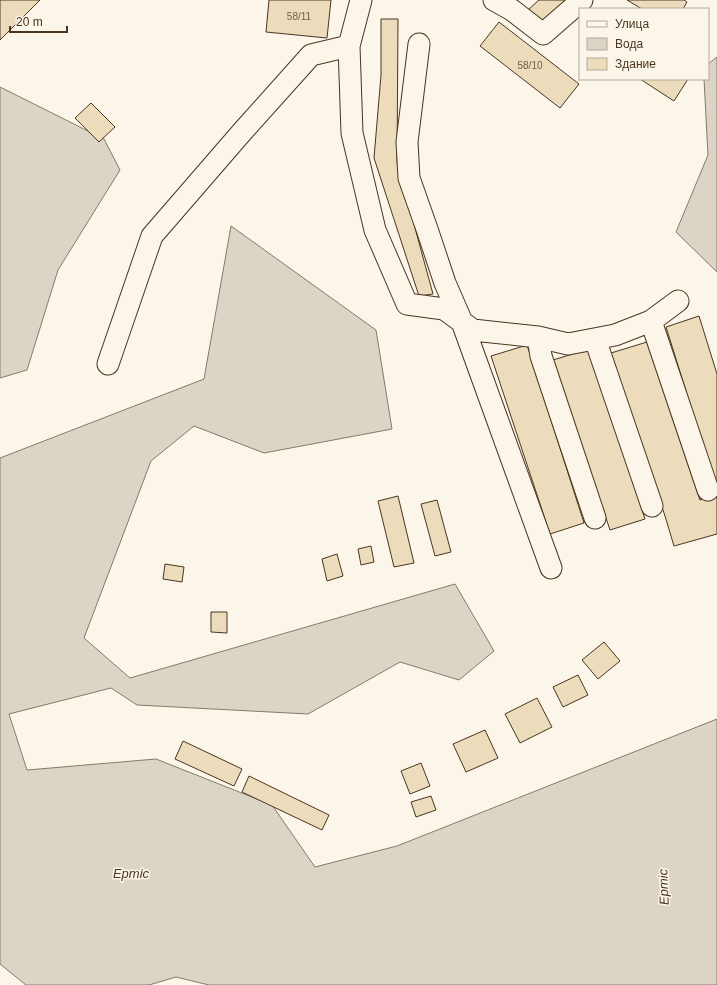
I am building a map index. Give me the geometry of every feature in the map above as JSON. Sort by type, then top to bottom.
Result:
[{"type":"lane","points":[[361,0],[349,46],[352,133],[376,230],[407,304],[444,310],[473,330],[538,337],[568,344],[614,335],[651,321],[678,301]]},
{"type":"lane","points":[[510,3],[543,34],[582,0]]},
{"type":"lane","points":[[419,44],[407,142],[409,178],[445,283],[462,322],[551,568]]},
{"type":"lane","points":[[108,364],[152,236],[311,55],[349,46]]},
{"type":"lane","points":[[651,321],[708,490]]},
{"type":"lane","points":[[538,337],[541,356],[595,518]]},
{"type":"lane","points":[[595,339],[652,506]]},
{"type":"water","points":[[717,57],[717,272],[676,232],[708,155],[704,80],[709,80],[709,63]]},
{"type":"water","points":[[0,87],[104,139],[120,170],[58,270],[27,370],[0,378]]},
{"type":"water","name":"Ертіс","points":[[231,226],[376,330],[392,429],[264,453],[194,426],[151,461],[84,638],[130,678],[455,584],[494,651],[459,680],[400,662],[308,714],[137,705],[111,688],[9,714],[27,770],[156,759],[272,805],[315,867],[397,846],[717,719],[717,985],[209,985],[176,977],[149,985],[26,985],[0,964],[0,458],[204,379]]},
{"type":"building","points":[[0,0],[40,0],[0,40]]},
{"type":"building","points":[[269,0],[331,0],[327,38],[266,32]]},
{"type":"building","points":[[539,0],[569,0],[542,25],[528,10]]},
{"type":"building","points":[[627,0],[684,0],[687,2],[684,8],[640,8]]},
{"type":"building","points":[[381,19],[398,19],[397,162],[433,294],[419,296],[374,158],[381,75]]},
{"type":"building","points":[[499,22],[579,84],[560,108],[480,46]]},
{"type":"building","points":[[642,80],[687,80],[674,101]]},
{"type":"building","points":[[91,103],[115,127],[99,142],[75,118]]},
{"type":"building","points":[[699,316],[717,374],[717,490],[666,327]]},
{"type":"building","points":[[647,342],[700,500],[717,495],[717,534],[674,546],[611,353]]},
{"type":"building","points":[[527,345],[584,523],[550,534],[491,356]]},
{"type":"building","points":[[589,349],[645,519],[610,530],[553,360]]},
{"type":"building","points":[[398,496],[414,563],[394,567],[378,501]]},
{"type":"building","points":[[437,500],[451,552],[435,556],[421,504]]},
{"type":"building","points":[[371,546],[374,562],[361,565],[358,549]]},
{"type":"building","points":[[337,554],[343,576],[327,581],[322,559]]},
{"type":"building","points":[[165,564],[184,567],[182,582],[163,579]]},
{"type":"building","points":[[211,612],[227,612],[227,633],[211,632]]},
{"type":"building","points":[[604,642],[620,661],[598,679],[582,660]]},
{"type":"building","points":[[578,675],[588,695],[563,707],[553,687]]},
{"type":"building","points":[[537,698],[552,727],[520,743],[505,714]]},
{"type":"building","points":[[485,730],[498,758],[466,772],[453,744]]},
{"type":"building","points":[[183,741],[242,769],[234,786],[175,759]]},
{"type":"building","points":[[421,763],[430,786],[410,794],[401,771]]},
{"type":"building","points":[[249,776],[329,815],[322,830],[242,792]]},
{"type":"building","points":[[431,796],[436,810],[416,817],[411,802]]}]
